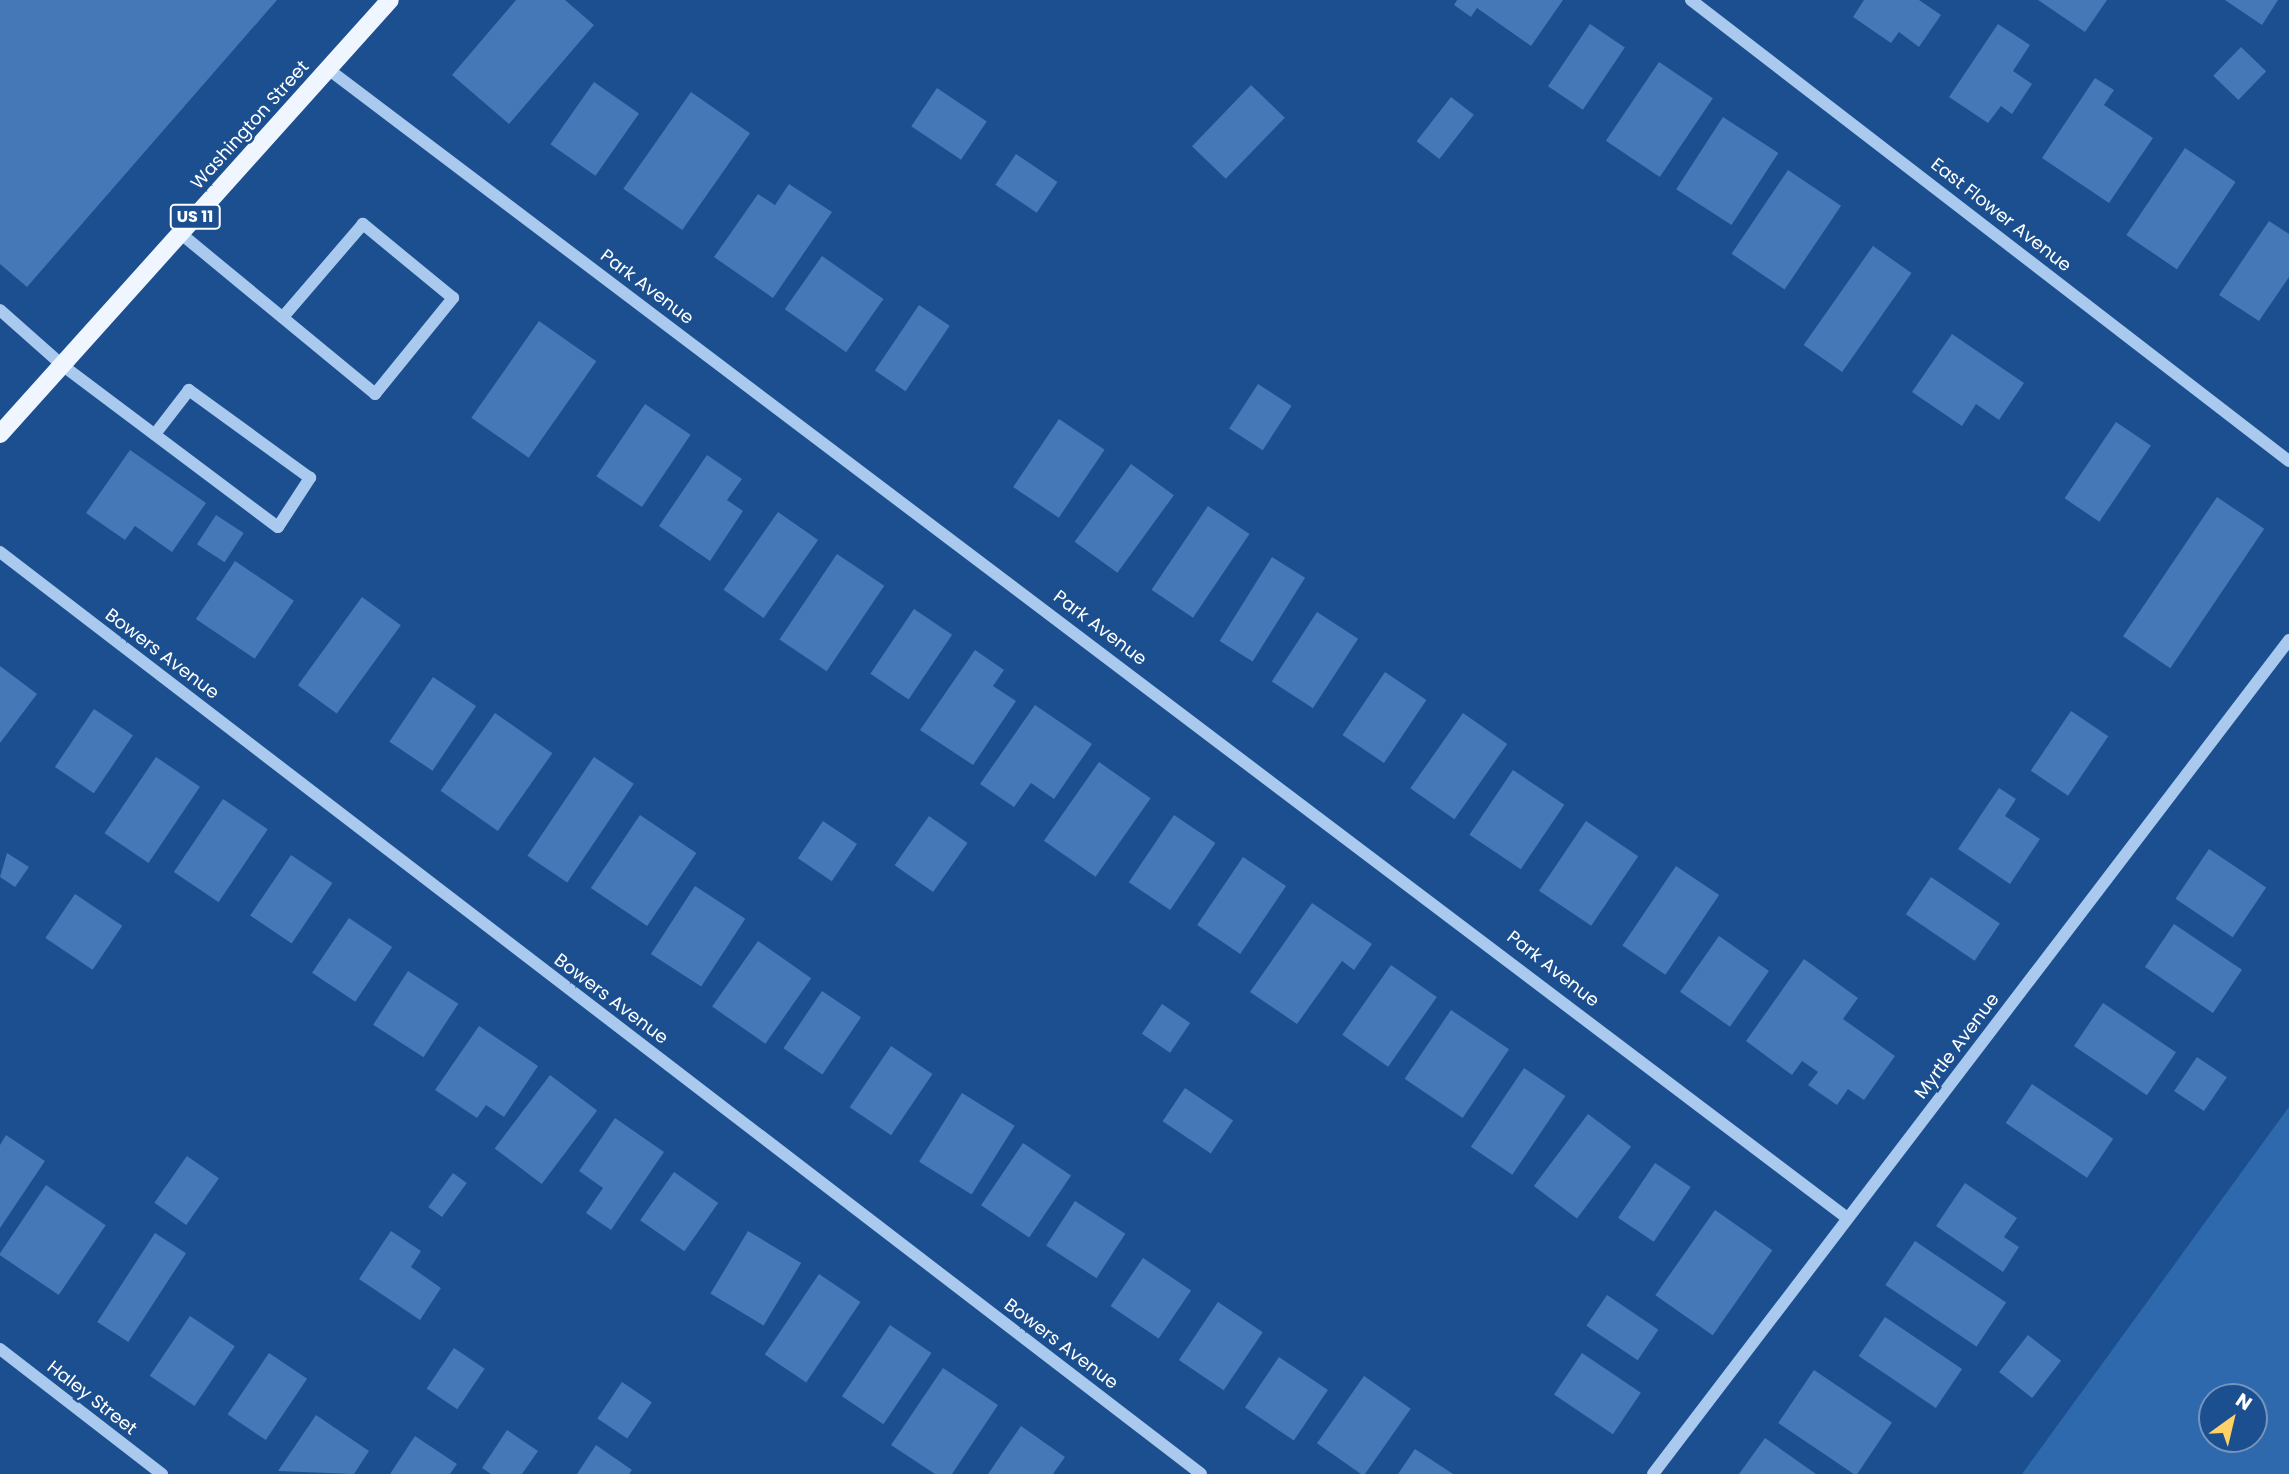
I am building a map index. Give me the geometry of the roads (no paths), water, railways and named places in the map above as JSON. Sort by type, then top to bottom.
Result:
[{"type":"main road","name":"Washington Street","points":[[0,434],[390,0]]},
{"type":"street","name":"East Flower Avenue","points":[[1691,0],[2289,461]]},
{"type":"street","name":"Park Avenue","points":[[328,69],[1847,1218]]},
{"type":"street","points":[[180,233],[375,394],[453,298],[363,224],[283,317]]},
{"type":"street","points":[[0,310],[62,365],[278,527],[310,478],[189,390],[155,434]]},
{"type":"street","name":"Bowers Avenue","points":[[0,552],[1201,1474]]},
{"type":"street","name":"Myrtle Avenue","points":[[1653,1474],[2289,640]]},
{"type":"street","name":"Haley Street","points":[[0,1349],[163,1474]]}]
